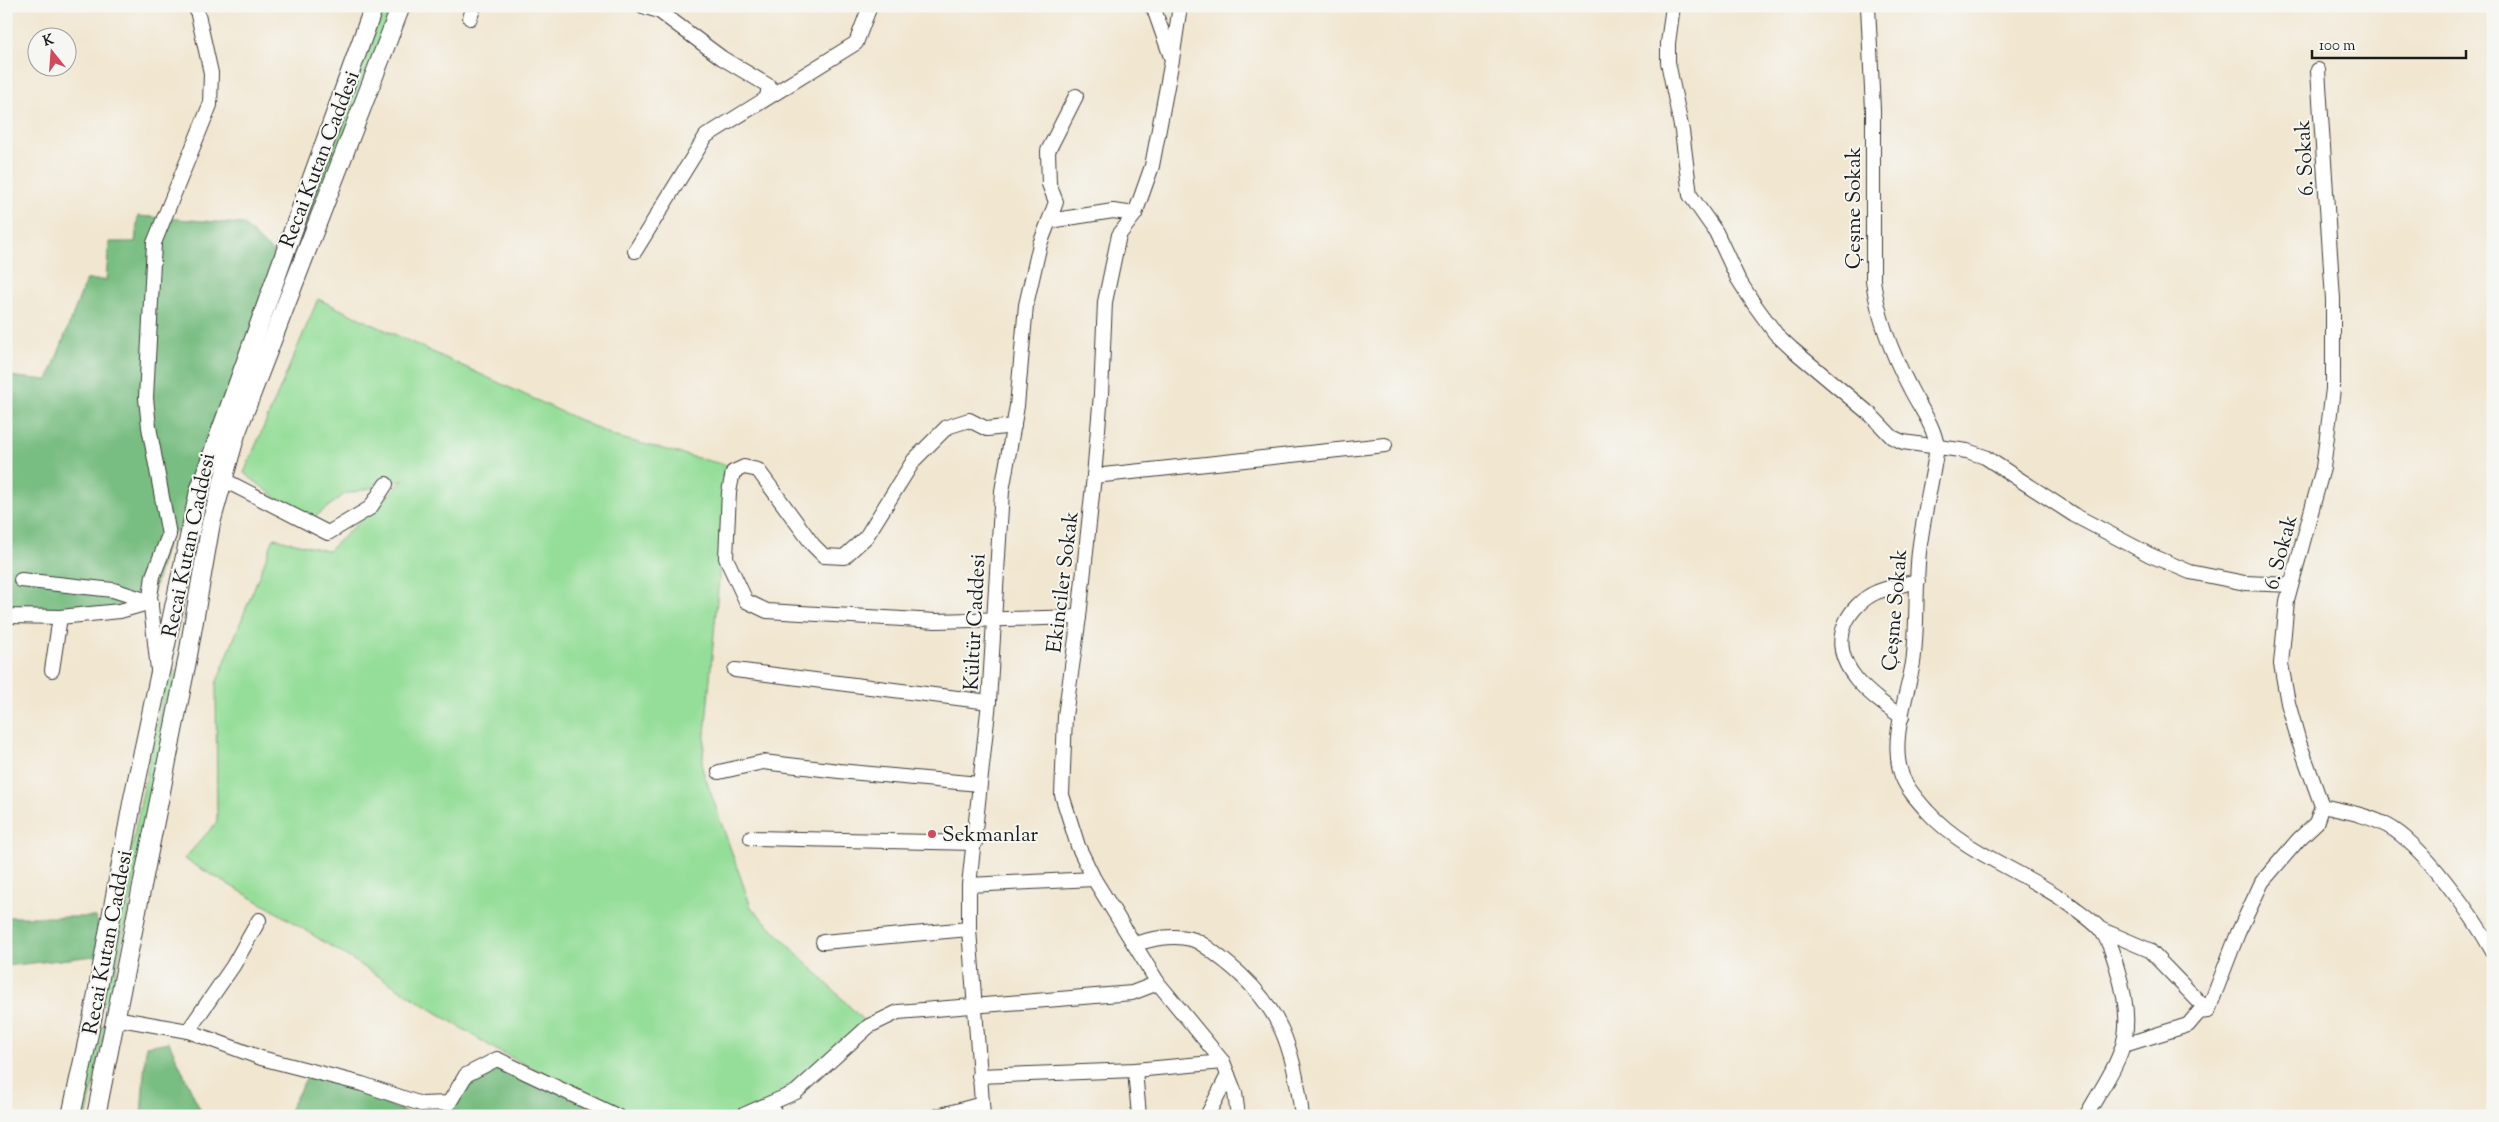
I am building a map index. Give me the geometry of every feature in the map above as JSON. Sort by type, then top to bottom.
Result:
[{"type":"main road","name":"Recai Kutan Caddesi","points":[[71,1116],[158,675],[200,491],[374,6]]},
{"type":"main road","name":"Recai Kutan Caddesi","points":[[96,1116],[188,661],[205,553],[222,479],[236,434],[402,6]]},
{"type":"street","points":[[158,675],[150,602],[153,576],[169,535],[149,427],[146,398],[154,243],[210,105],[211,73],[196,6]]},
{"type":"street","points":[[643,6],[659,11],[722,58],[768,86],[767,97]]},
{"type":"street","points":[[635,251],[706,136],[856,43],[870,6]]},
{"type":"street","points":[[1150,6],[1154,9],[1172,60]]},
{"type":"street","name":"Ekinciler Sokak","points":[[1180,6],[1152,166],[1135,214],[1120,235],[1105,302],[1094,476],[1079,618],[1065,716],[1062,795],[1075,837],[1094,879],[1158,983],[1226,1068]]},
{"type":"street","points":[[1673,6],[1668,43],[1668,62],[1682,131],[1690,195],[1716,232],[1738,279],[1776,334],[1822,376],[1871,415],[1892,437],[1903,442],[1967,451],[1985,457],[2074,515],[2150,555],[2190,572],[2245,583],[2290,585]]},
{"type":"street","name":"Çeşme Sokak","points":[[1868,6],[1873,110],[1873,280],[1876,306],[1904,378],[1935,433],[1937,447],[1922,526],[1914,648],[1902,717],[1898,761],[1902,778],[1913,795],[1941,826],[1982,855],[2063,899],[2100,929],[2113,955],[2125,1001],[2128,1021],[2124,1045],[2110,1076],[2086,1116]]},
{"type":"street","name":"6. Sokak","points":[[2318,70],[2333,299],[2333,389],[2323,468],[2290,585],[2281,648],[2284,683],[2299,742],[2322,806]]},
{"type":"street","name":"Kültür Caddesi","points":[[982,1110],[969,885],[989,702],[1002,491],[1014,426],[1026,305],[1040,244],[1056,202],[1049,184],[1048,151],[1076,96]]},
{"type":"street","points":[[1049,221],[1113,211],[1135,214]]},
{"type":"street","points":[[1014,426],[987,429],[969,420],[946,427],[914,460],[866,536],[844,557],[824,556],[812,544],[758,470],[744,467],[733,472],[726,558],[746,601],[767,611],[936,621],[994,618],[1079,618]]},
{"type":"street","points":[[1094,476],[1385,445]]},
{"type":"street","points":[[222,479],[328,532],[370,508],[386,484]]},
{"type":"street","points":[[21,580],[113,590],[150,602]]},
{"type":"street","points":[[1902,717],[1870,693],[1857,678],[1844,660],[1841,637],[1848,617],[1866,598],[1876,592],[1918,581]]},
{"type":"street","points":[[6,614],[10,616],[60,617],[120,611],[150,602]]},
{"type":"street","points":[[52,670],[60,617]]},
{"type":"street","points":[[735,670],[989,702]]},
{"type":"street","points":[[719,772],[763,762],[979,784]]},
{"type":"street","points":[[2208,1011],[2238,933],[2262,882],[2299,839],[2316,823],[2322,806],[2374,819],[2410,841],[2445,882],[2493,952]]},
{"type":"street","points":[[751,838],[975,843]]},
{"type":"street","points":[[969,885],[1094,879]]},
{"type":"street","points":[[188,1030],[233,966],[259,920]]},
{"type":"street","points":[[823,942],[970,928]]},
{"type":"street","points":[[2100,929],[2149,950],[2208,1011]]},
{"type":"street","points":[[1134,944],[1158,938],[1192,939],[1221,958],[1250,985],[1278,1023],[1288,1041],[1296,1072],[1302,1116]]},
{"type":"street","points":[[741,1116],[773,1109],[796,1092],[869,1026],[898,1012],[975,1004],[1132,993],[1158,983]]},
{"type":"street","points":[[2124,1045],[2181,1028],[2194,1021],[2199,1012],[2208,1011]]},
{"type":"street","points":[[115,1018],[188,1030],[261,1058],[362,1084],[421,1104],[449,1103],[466,1075],[497,1059],[617,1116]]},
{"type":"street","points":[[979,1076],[1226,1068]]},
{"type":"street","points":[[1207,1116],[1226,1068]]},
{"type":"street","points":[[1226,1068],[1235,1093],[1238,1116]]},
{"type":"street","points":[[1135,1070],[1139,1116]]},
{"type":"street","points":[[938,1116],[982,1110]]},
{"type":"green space","points":[[382,6],[392,6],[274,325],[267,321]]},
{"type":"green space","points":[[138,216],[243,224],[282,261],[191,524],[169,535],[151,602],[120,611],[6,614],[6,376],[48,380],[86,280],[106,280],[109,242],[135,242]]},
{"type":"green space","points":[[318,299],[616,437],[729,466],[702,768],[751,907],[869,1026],[796,1092],[752,1116],[632,1116],[498,1051],[273,910],[184,859],[217,822],[216,684],[274,538],[328,551],[404,480],[345,494],[308,522],[244,473]]},
{"type":"green space","points":[[168,669],[177,671],[109,1006],[100,1004]]},
{"type":"green space","points":[[6,917],[96,917],[104,955],[6,966]]},
{"type":"green space","points":[[97,1025],[105,1025],[87,1116],[79,1116]]},
{"type":"green space","points":[[169,1042],[203,1116],[141,1116],[146,1046]]},
{"type":"green space","points":[[497,1059],[606,1116],[440,1116],[459,1086]]},
{"type":"green space","points":[[310,1071],[414,1116],[286,1116]]},
{"type":"place","name":"Sekmanlar","points":[[932,834]]}]
